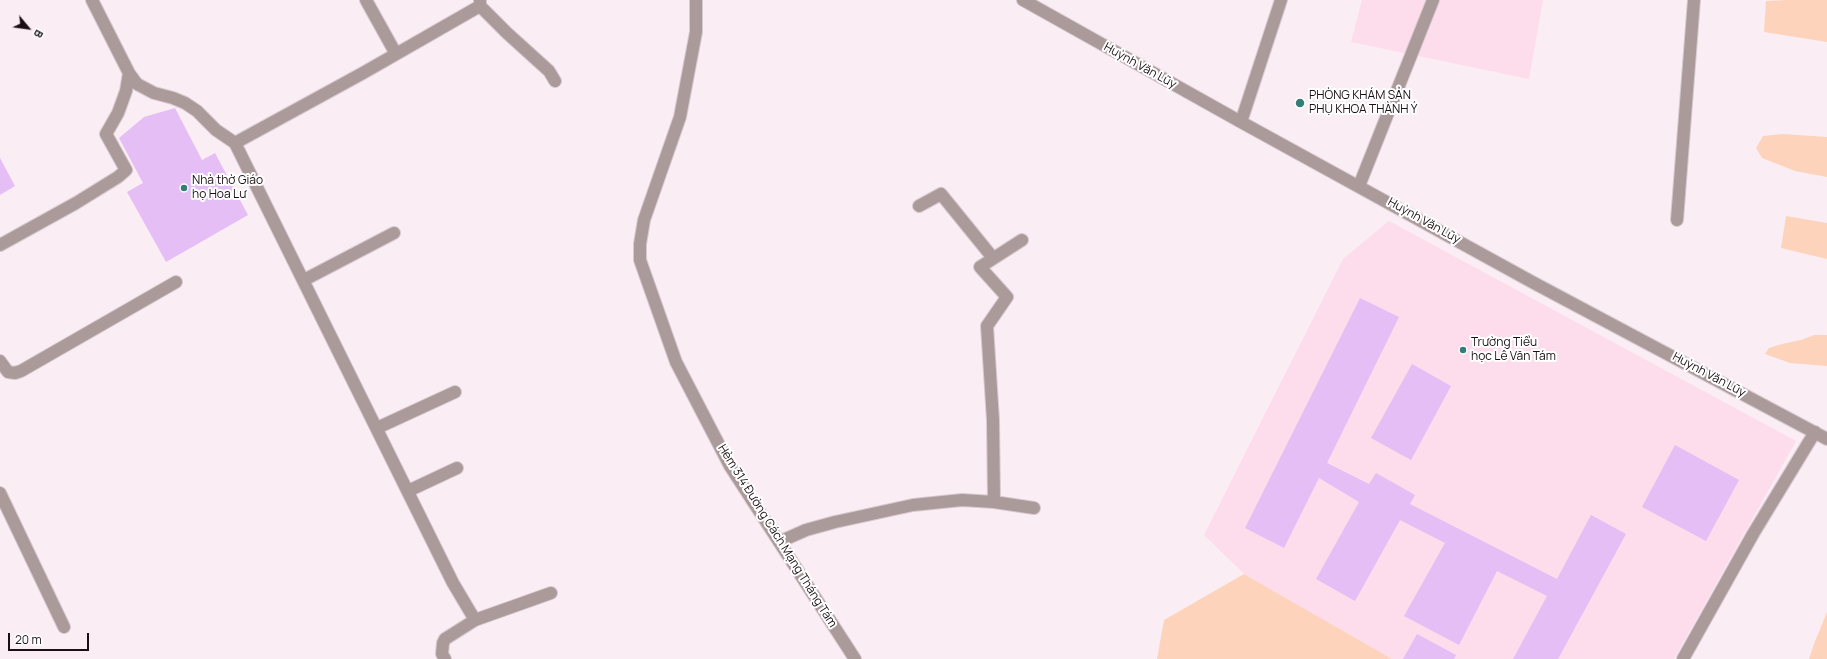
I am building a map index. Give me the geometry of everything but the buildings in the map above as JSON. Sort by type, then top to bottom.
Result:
[{"type":"street","points":[[92,0],[129,73],[137,84],[147,90],[185,103],[216,130],[236,142],[408,491],[454,583],[475,620]]},
{"type":"street","points":[[366,0],[396,54]]},
{"type":"street","name":"Hẻm 314 Đường Cách Mạng Tháng Tám","points":[[696,0],[696,32],[680,117],[644,220],[640,244],[640,260],[676,362],[730,466],[855,659]]},
{"type":"street","name":"Huỳnh Văn Lũy","points":[[1023,0],[1534,283],[1827,439]]},
{"type":"street","points":[[1241,122],[1281,0]]},
{"type":"street","points":[[1359,186],[1433,0]]},
{"type":"street","points":[[1677,220],[1694,0]]},
{"type":"street","points":[[236,142],[396,54],[480,3],[507,33],[549,72],[555,81]]},
{"type":"street","points":[[0,245],[76,203],[118,177],[126,170],[106,134],[118,113],[126,91],[129,73]]},
{"type":"street","points":[[919,206],[941,194],[993,258]]},
{"type":"street","points":[[304,280],[394,233]]},
{"type":"street","points":[[994,502],[993,420],[987,326],[1007,297],[980,267],[1022,240]]},
{"type":"street","points":[[0,361],[8,372],[15,373],[22,371],[176,282]]},
{"type":"street","points":[[377,428],[455,392]]},
{"type":"street","points":[[1683,659],[1753,534],[1815,432]]},
{"type":"street","points":[[408,491],[457,468]]},
{"type":"street","points":[[0,493],[64,627]]},
{"type":"street","points":[[779,542],[806,530],[913,505],[962,500],[994,502],[1034,508]]},
{"type":"street","points":[[444,659],[442,654],[445,639],[475,620],[551,593]]},
{"type":"shaded area","points":[[1362,0],[1543,0],[1529,79],[1351,42]]},
{"type":"shaded area","points":[[1827,0],[1827,42],[1764,32],[1766,1]]},
{"type":"shaded area","points":[[1783,134],[1827,137],[1827,177],[1795,171],[1762,158],[1756,148],[1763,136]]},
{"type":"shaded area","points":[[1786,216],[1827,223],[1827,259],[1781,248]]},
{"type":"shaded area","name":"Trường Tiểu học Lê Văn Tám","points":[[1389,221],[1796,441],[1674,659],[1392,659],[1244,574],[1204,535],[1343,259]]},
{"type":"shaded area","points":[[1814,335],[1827,335],[1827,366],[1790,363],[1765,354],[1769,348]]},
{"type":"shaded area","points":[[1244,574],[1392,659],[1157,659],[1164,620]]},
{"type":"shaded area","points":[[1827,612],[1827,659],[1809,659],[1814,644]]},
{"type":"place","name":"PHÒNG KHÁM SẢN PHỤ KHOA THÀNH Ý","points":[[1300,103]]},
{"type":"place","name":"Nhà thờ Giáo họ Hoa Lư","points":[[184,188]]},
{"type":"place","name":"Trường Tiểu học Lê Văn Tám","points":[[1463,350]]}]
